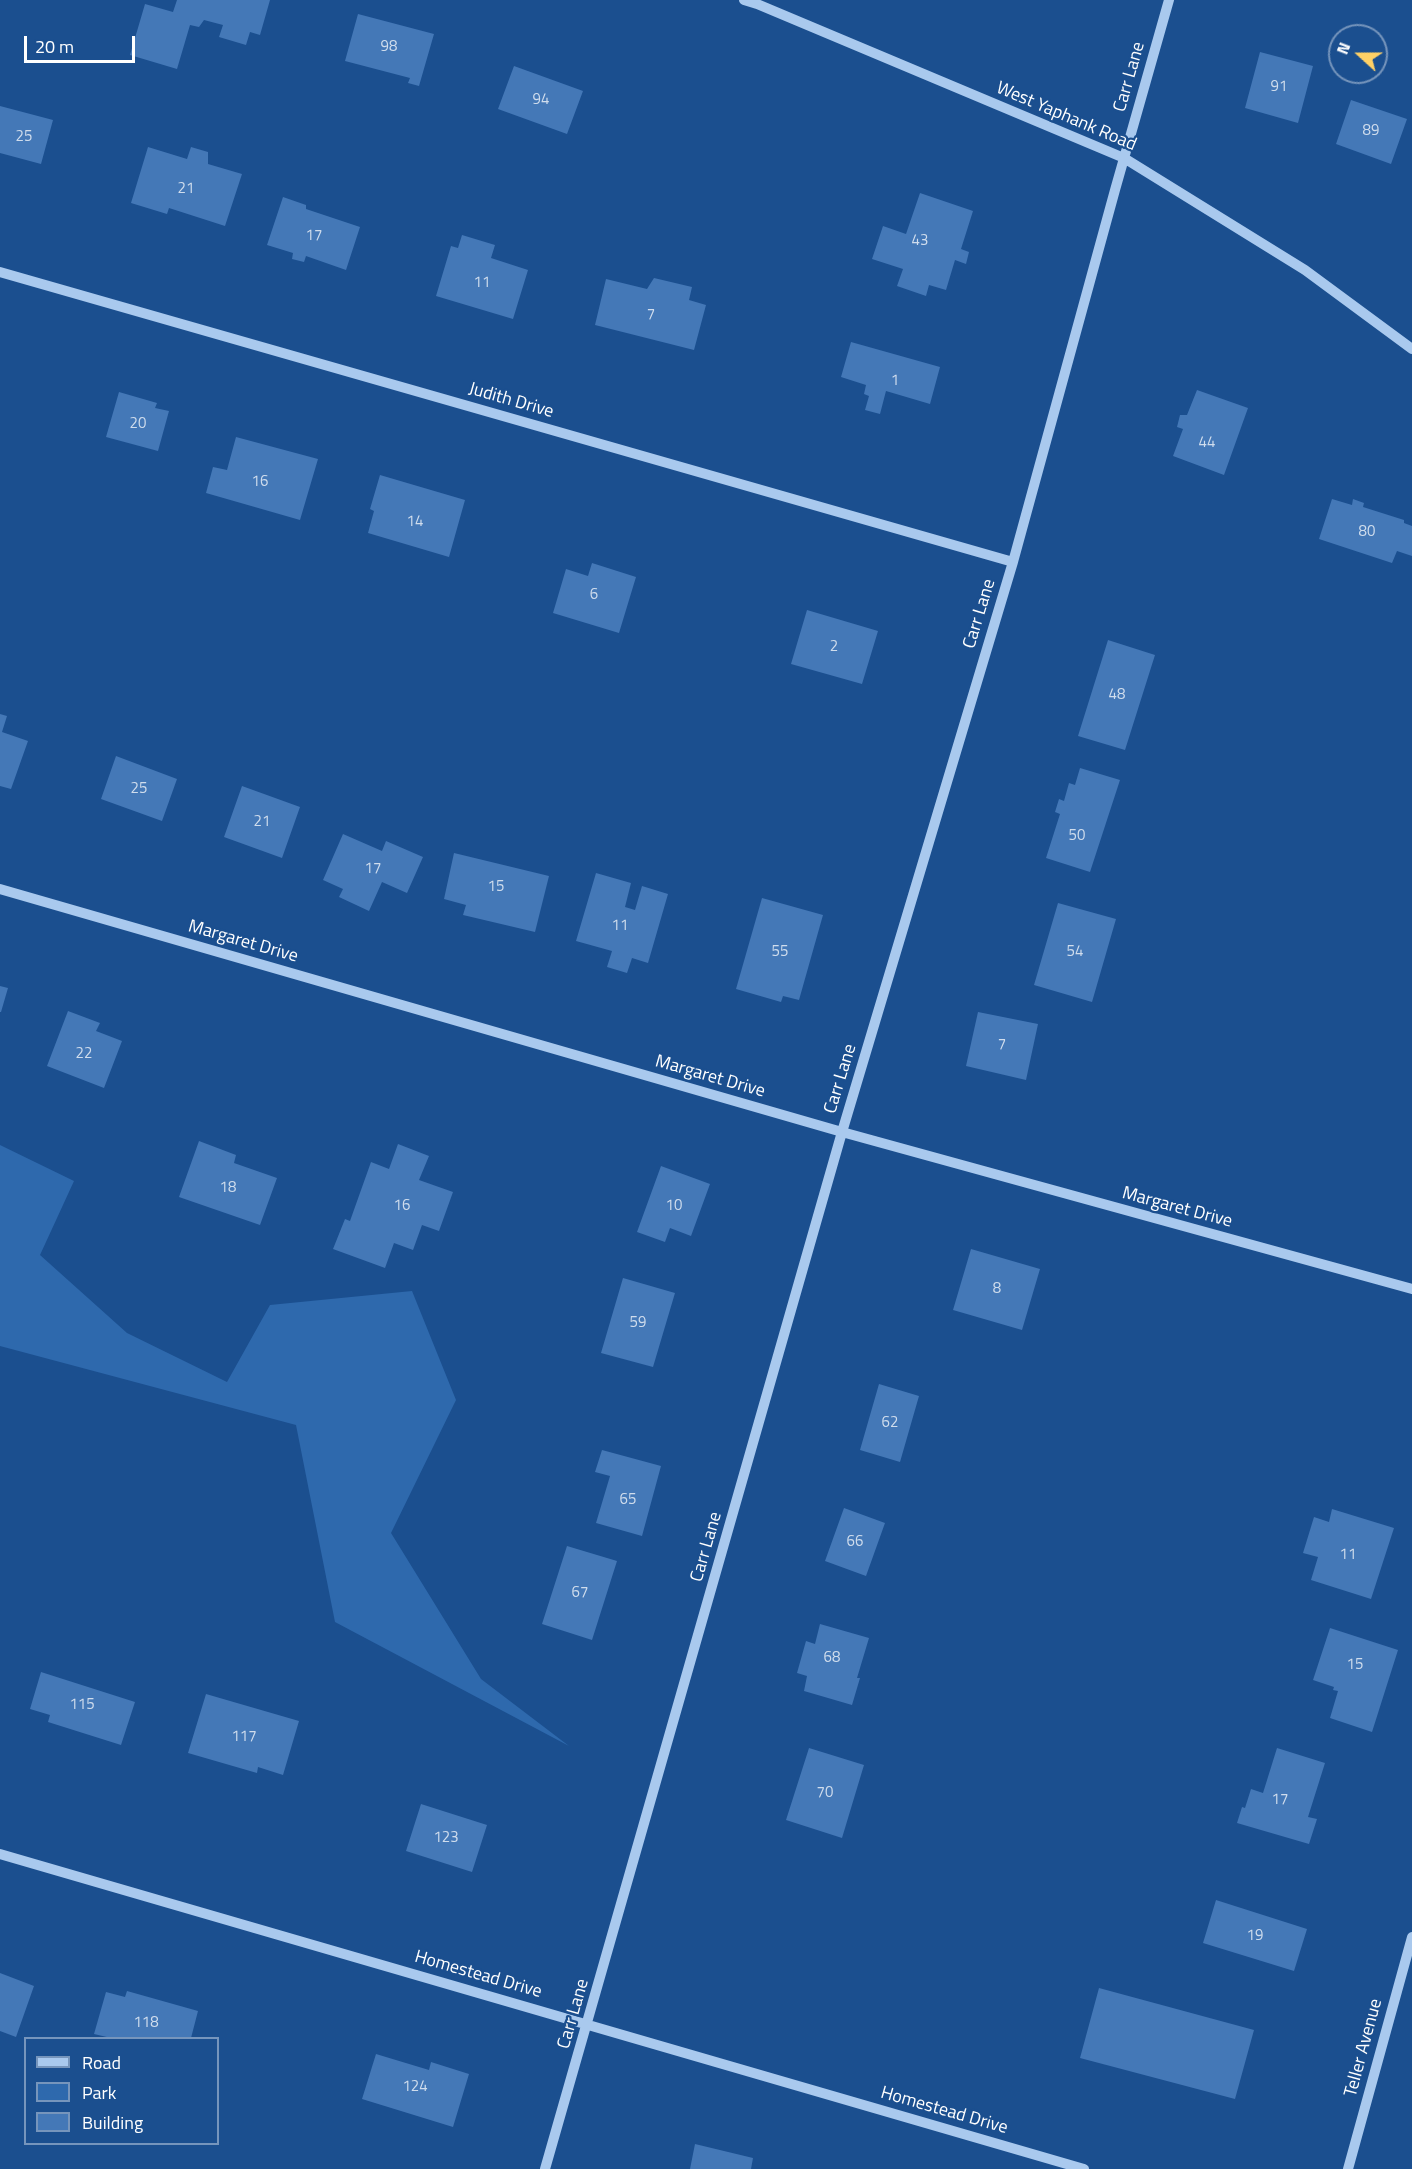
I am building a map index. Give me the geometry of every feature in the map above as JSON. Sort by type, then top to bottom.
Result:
[{"type":"street","name":"West Yaphank Road","points":[[744,0],[1124,158],[1305,270],[1412,349]]},
{"type":"street","name":"Carr Lane","points":[[545,2169],[842,1132],[1013,562],[1169,0]]},
{"type":"street","name":"Judith Drive","points":[[0,272],[1013,562]]},
{"type":"street","name":"Margaret Drive","points":[[0,889],[842,1132],[1412,1289]]},
{"type":"street","name":"Homestead Drive","points":[[0,1854],[1084,2169]]},
{"type":"street","name":"Teller Avenue","points":[[1348,2169],[1412,1937]]},
{"type":"green space","points":[[0,1145],[74,1181],[40,1255],[127,1333],[227,1382],[270,1305],[412,1291],[456,1400],[391,1533],[481,1679],[569,1746],[335,1622],[296,1425],[0,1346]]},
{"type":"building","points":[[177,0],[270,0],[260,35],[250,32],[246,45],[219,37],[223,25],[204,20],[199,27],[190,25],[177,69],[130,55],[145,4],[173,12]]},
{"type":"building","points":[[358,14],[434,34],[419,86],[408,83],[410,78],[345,61]]},
{"type":"building","points":[[1260,52],[1313,66],[1298,123],[1245,108]]},
{"type":"building","points":[[514,66],[583,91],[567,134],[498,109]]},
{"type":"building","points":[[1351,100],[1407,119],[1391,164],[1336,144]]},
{"type":"building","points":[[0,106],[53,120],[41,164],[0,153]]},
{"type":"building","points":[[148,147],[187,159],[191,147],[208,152],[208,164],[242,174],[225,226],[169,208],[167,214],[131,203]]},
{"type":"building","points":[[920,193],[973,211],[961,249],[969,252],[966,264],[955,260],[946,290],[929,285],[926,296],[897,286],[903,269],[872,259],[883,226],[906,234]]},
{"type":"building","points":[[283,197],[306,205],[306,209],[360,227],[346,270],[306,256],[304,262],[292,259],[293,253],[267,245]]},
{"type":"building","points":[[462,235],[495,245],[491,258],[528,270],[513,319],[436,296],[451,246],[458,248]]},
{"type":"building","points":[[654,278],[692,287],[689,300],[706,305],[694,350],[595,325],[606,279],[647,289]]},
{"type":"building","points":[[851,342],[940,367],[930,404],[886,391],[880,414],[865,410],[869,396],[864,394],[866,385],[841,377]]},
{"type":"building","points":[[1197,390],[1248,408],[1224,475],[1173,456],[1183,429],[1177,427],[1180,415],[1187,415]]},
{"type":"building","points":[[119,392],[157,403],[155,408],[169,411],[158,451],[106,437]]},
{"type":"building","points":[[236,437],[318,459],[300,520],[206,493],[213,467],[227,470]]},
{"type":"building","points":[[380,475],[465,500],[449,557],[368,533],[374,511],[370,509]]},
{"type":"building","points":[[1332,499],[1352,505],[1353,499],[1364,503],[1363,507],[1404,520],[1404,523],[1412,526],[1412,556],[1397,551],[1392,563],[1319,539]]},
{"type":"building","points":[[592,563],[636,577],[619,633],[553,613],[566,569],[588,576]]},
{"type":"building","points":[[807,610],[878,631],[862,684],[791,664]]},
{"type":"building","points":[[1108,640],[1155,655],[1125,750],[1078,736]]},
{"type":"building","points":[[0,714],[7,716],[2,732],[28,741],[11,789],[0,786]]},
{"type":"building","points":[[116,756],[177,779],[162,821],[101,799]]},
{"type":"building","points":[[1080,768],[1120,780],[1090,872],[1046,858],[1060,814],[1055,812],[1059,799],[1064,801],[1069,783],[1075,785]]},
{"type":"building","points":[[242,786],[300,807],[282,858],[224,837]]},
{"type":"building","points":[[343,834],[382,851],[386,841],[423,857],[407,893],[382,882],[369,911],[339,897],[343,889],[323,880]]},
{"type":"building","points":[[454,853],[549,876],[535,932],[463,915],[466,905],[444,899]]},
{"type":"building","points":[[596,873],[631,883],[625,907],[635,910],[642,886],[668,894],[648,963],[632,958],[627,973],[607,967],[612,951],[576,941]]},
{"type":"building","points":[[762,898],[823,915],[799,1000],[783,996],[781,1002],[736,989]]},
{"type":"building","points":[[1058,903],[1116,919],[1092,1002],[1034,985]]},
{"type":"building","points":[[0,986],[8,988],[1,1012],[0,1012]]},
{"type":"building","points":[[68,1011],[100,1023],[96,1031],[122,1041],[104,1088],[47,1066]]},
{"type":"building","points":[[978,1012],[1038,1024],[1026,1080],[966,1066]]},
{"type":"building","points":[[199,1141],[236,1155],[234,1163],[277,1178],[260,1225],[179,1197]]},
{"type":"building","points":[[398,1144],[429,1156],[419,1180],[453,1192],[439,1231],[422,1225],[413,1250],[394,1243],[385,1268],[333,1249],[345,1219],[350,1221],[371,1162],[389,1169]]},
{"type":"building","points":[[661,1166],[710,1184],[691,1236],[670,1228],[665,1242],[637,1232]]},
{"type":"building","points":[[971,1249],[1040,1269],[1022,1330],[953,1310]]},
{"type":"building","points":[[623,1278],[675,1293],[653,1367],[601,1353]]},
{"type":"building","points":[[879,1384],[919,1396],[900,1462],[860,1450]]},
{"type":"building","points":[[602,1450],[661,1466],[642,1536],[596,1523],[610,1476],[595,1472]]},
{"type":"building","points":[[844,1508],[885,1523],[866,1576],[825,1561]]},
{"type":"building","points":[[1332,1509],[1394,1528],[1371,1599],[1311,1580],[1318,1557],[1303,1553],[1314,1517],[1329,1522]]},
{"type":"building","points":[[567,1546],[617,1561],[592,1640],[542,1624]]},
{"type":"building","points":[[820,1624],[869,1638],[852,1705],[804,1691],[807,1676],[797,1673],[806,1641],[815,1644]]},
{"type":"building","points":[[1330,1628],[1398,1650],[1372,1732],[1330,1718],[1338,1691],[1333,1690],[1334,1687],[1313,1680]]},
{"type":"building","points":[[41,1672],[135,1702],[121,1745],[48,1722],[50,1715],[30,1709]]},
{"type":"building","points":[[206,1694],[299,1721],[283,1775],[258,1767],[257,1773],[188,1753]]},
{"type":"building","points":[[809,1748],[864,1765],[842,1838],[786,1820]]},
{"type":"building","points":[[1277,1748],[1325,1763],[1308,1817],[1317,1819],[1309,1844],[1237,1823],[1251,1789],[1263,1793]]},
{"type":"building","points":[[421,1804],[487,1825],[472,1872],[406,1851]]},
{"type":"building","points":[[1216,1900],[1307,1929],[1294,1971],[1203,1943]]},
{"type":"building","points":[[0,1973],[34,1986],[16,2037],[0,2031]]},
{"type":"building","points":[[1099,1988],[1254,2030],[1235,2099],[1080,2058]]},
{"type":"building","points":[[127,1991],[198,2011],[191,2037],[107,2037],[94,2034],[106,1992],[125,1997]]},
{"type":"building","points":[[376,2054],[429,2070],[431,2062],[469,2074],[453,2127],[362,2099]]},
{"type":"building","points":[[695,2144],[753,2158],[751,2169],[690,2169]]}]
